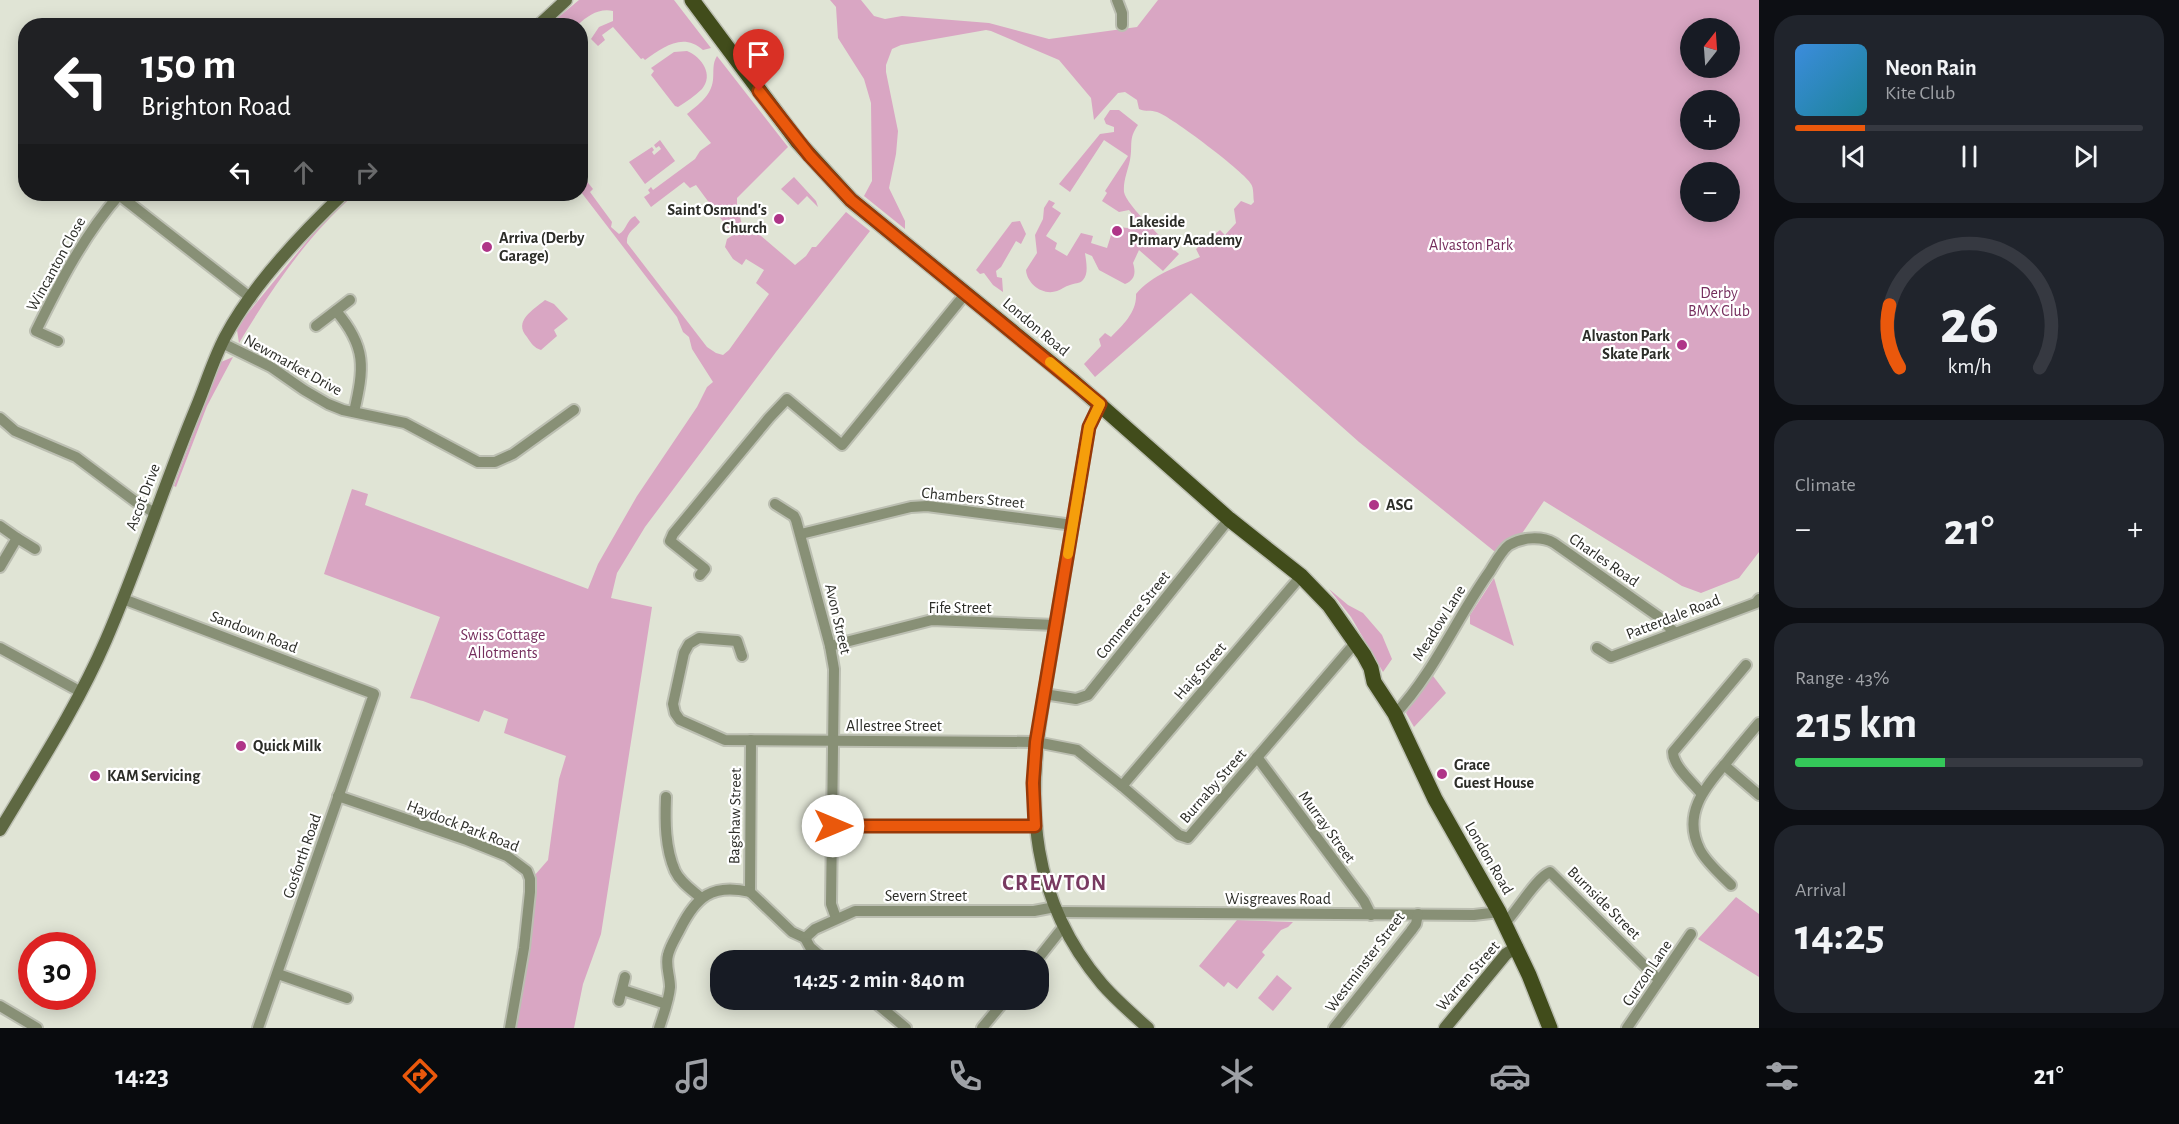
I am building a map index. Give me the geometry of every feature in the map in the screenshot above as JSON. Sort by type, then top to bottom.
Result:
[{"type":"main road","name":"London Road","points":[[692,0],[800,144],[851,200],[1100,404],[1229,519],[1301,576],[1329,605],[1380,678],[1393,711],[1440,807],[1517,947],[1550,1028]]},
{"type":"street","points":[[547,18],[566,0]]},
{"type":"street","points":[[1117,0],[1126,11],[1122,25]]},
{"type":"street","name":"Wincanton Close","points":[[58,341],[36,331],[80,246],[113,201]]},
{"type":"street","name":"Wincanton Close","points":[[128,201],[251,298]]},
{"type":"street","name":"Ascot Drive","points":[[0,830],[81,692],[106,640],[204,382],[222,343],[251,298],[302,235],[336,201]]},
{"type":"street","points":[[700,575],[705,569],[670,541],[673,534],[769,418],[787,399],[842,445],[966,293]]},
{"type":"street","points":[[316,326],[350,300]]},
{"type":"street","points":[[336,311],[350,329],[360,354],[361,382],[354,412]]},
{"type":"street","name":"Newmarket Drive","points":[[222,343],[271,367],[312,395],[335,407],[405,423],[468,459],[478,462],[488,463],[513,454],[574,410]]},
{"type":"street","points":[[1100,404],[1089,427],[1036,742],[1033,783],[1035,826],[1042,866],[1064,926],[1100,981],[1119,1002],[1149,1028]]},
{"type":"street","points":[[0,418],[15,431],[76,457],[136,502],[155,513]]},
{"type":"street","name":"Avon Street","points":[[775,504],[789,506],[801,534],[834,669],[831,904],[836,918]]},
{"type":"street","name":"Chambers Street","points":[[801,534],[911,507],[927,506],[1073,525]]},
{"type":"street","name":"Commerce Street","points":[[1044,694],[1076,699],[1088,694],[1229,519]]},
{"type":"street","points":[[0,526],[35,549]]},
{"type":"street","points":[[0,567],[17,538]]},
{"type":"street","name":"Charles Road","points":[[1508,546],[1533,539],[1550,541],[1659,617],[1674,632]]},
{"type":"street","name":"Meadow Lane","points":[[1393,711],[1413,691],[1508,546]]},
{"type":"street","name":"Haig Street","points":[[1122,786],[1301,576]]},
{"type":"street","name":"Sandown Road","points":[[123,599],[374,694]]},
{"type":"street","name":"Patterdale Road","points":[[1597,648],[1611,657],[1756,603],[1759,599]]},
{"type":"street","name":"Fife Street","points":[[830,646],[933,620],[1056,625]]},
{"type":"street","name":"Allestree Street","points":[[741,656],[737,635],[699,638],[689,644],[684,653],[674,708],[680,720],[721,739],[751,741],[1036,742]]},
{"type":"street","name":"Burnaby Street","points":[[1036,742],[1077,750],[1179,835],[1188,837],[1356,642]]},
{"type":"street","points":[[0,648],[81,692]]},
{"type":"street","points":[[1701,793],[1674,759],[1673,752],[1746,665]]},
{"type":"street","name":"Gosforth Road","points":[[258,1028],[374,694]]},
{"type":"street","points":[[1731,885],[1706,860],[1697,843],[1693,829],[1695,805],[1701,793],[1759,723]]},
{"type":"street","name":"Bagshaw Street","points":[[750,892],[751,741]]},
{"type":"street","name":"Murray Street","points":[[1257,757],[1364,901],[1371,915]]},
{"type":"street","points":[[1724,765],[1759,795]]},
{"type":"street","name":"Haydock Park Road","points":[[338,796],[467,840],[507,856],[527,871],[530,879],[530,892],[524,948],[510,1028]]},
{"type":"street","points":[[666,797],[665,823],[675,872],[701,898]]},
{"type":"street","points":[[833,826],[1035,826]]},
{"type":"street","name":"Burnside Street","points":[[1502,917],[1547,872],[1550,872],[1659,980]]},
{"type":"street","points":[[659,1028],[670,988],[667,964],[669,953],[691,909],[701,898],[720,890],[750,892],[792,932],[804,938],[812,950]]},
{"type":"street","name":"Wisgreaves Road","points":[[1056,909],[1502,917]]},
{"type":"street","name":"Severn Street","points":[[804,938],[815,929],[855,911],[1056,909]]},
{"type":"street","name":"Westminster Street","points":[[1334,1028],[1411,931],[1416,924],[1418,914]]},
{"type":"street","points":[[1045,950],[1064,926]]},
{"type":"street","name":"Curzon Lane","points":[[1628,1028],[1691,934]]},
{"type":"street","name":"Warren Street","points":[[1445,1028],[1506,954],[1517,947]]},
{"type":"street","points":[[278,974],[347,998]]},
{"type":"street","points":[[619,1001],[625,977]]},
{"type":"street","points":[[623,990],[666,1005]]},
{"type":"street","points":[[0,1006],[24,1025],[37,1028]]},
{"type":"street","points":[[884,1010],[906,1028]]},
{"type":"street","points":[[982,1028],[997,1010]]},
{"type":"green space","points":[[579,0],[674,0],[711,48],[703,50],[688,42],[673,43],[645,60],[641,59],[613,27],[602,35],[605,40],[598,46],[591,39],[599,27],[613,21],[613,11],[603,11],[587,18],[557,18]]},
{"type":"green space","name":"Alvaston Park","points":[[830,0],[861,0],[874,16],[885,19],[902,16],[989,23],[1049,39],[1137,27],[1158,0],[1759,0],[1759,552],[1739,578],[1701,593],[1682,586],[1544,501],[1510,551],[1494,551],[1359,442],[1191,293],[1095,377],[1084,364],[1101,346],[1099,339],[1105,333],[1111,337],[1124,323],[1132,312],[1136,294],[1142,287],[1166,272],[1200,257],[1196,249],[1220,230],[1225,235],[1236,223],[1234,209],[1241,201],[1251,205],[1254,202],[1251,184],[1191,133],[1157,112],[1139,109],[1137,100],[1125,92],[1118,93],[1094,120],[1091,98],[1059,60],[986,30],[901,45],[892,49],[886,72],[898,131],[889,188],[905,221],[905,229],[864,196],[872,181],[871,103],[864,79],[838,38],[836,7]]},
{"type":"green space","points":[[687,51],[702,62],[707,78],[702,89],[678,107],[651,75],[654,71],[651,68],[674,52]]},
{"type":"green space","name":"Swiss Cottage Allotments","points":[[717,56],[788,147],[737,198],[742,225],[753,235],[760,235],[795,265],[806,256],[812,247],[816,247],[846,212],[870,231],[645,527],[617,573],[611,598],[652,607],[601,934],[583,984],[574,1028],[515,1028],[534,876],[548,860],[559,779],[566,756],[504,733],[508,719],[484,710],[479,722],[410,698],[440,617],[324,574],[352,489],[368,494],[365,505],[588,589],[598,564],[637,496],[697,407],[707,387],[713,382],[692,349],[689,337],[683,332],[677,317],[588,201],[588,183],[593,189],[590,192],[612,222],[611,227],[619,234],[635,216],[640,222],[629,233],[627,243],[707,347],[716,353],[723,355],[729,350],[769,294],[756,283],[764,270],[746,259],[742,265],[733,259],[725,247],[727,239],[733,235],[696,185],[690,188],[684,182],[651,207],[644,197],[650,193],[648,190],[651,187],[653,190],[695,159],[700,151],[711,143],[687,114],[710,91]]},
{"type":"green space","points":[[1110,110],[1119,110],[1138,125],[1132,138],[1124,184],[1126,198],[1148,224],[1179,254],[1163,271],[1139,250],[1133,263],[1134,276],[1125,284],[1099,270],[1092,256],[1085,253],[1087,271],[1082,281],[1057,291],[1046,292],[1037,288],[1029,280],[1026,270],[1037,253],[1035,235],[1049,200],[1055,203],[1052,207],[1061,213],[1046,236],[1057,243],[1055,249],[1067,256],[1081,233],[1093,236],[1091,243],[1107,248],[1113,229],[1128,228],[1133,223],[1133,215],[1129,210],[1119,212],[1102,201],[1107,193],[1105,191],[1128,156],[1104,140],[1070,192],[1059,184],[1100,134],[1114,132],[1114,127],[1106,124],[1104,119]]},
{"type":"green space","points":[[660,140],[675,161],[645,184],[629,162],[652,147],[654,155],[661,149],[654,145]]},
{"type":"green space","points":[[794,177],[816,201],[818,207],[807,196],[798,205],[781,189]]},
{"type":"green space","points":[[345,201],[348,201],[320,229],[290,265],[239,343],[237,330],[244,318],[325,219]]},
{"type":"green space","points":[[1020,221],[1026,234],[1021,244],[1016,241],[1001,267],[996,271],[997,277],[1002,278],[1003,292],[993,285],[984,273],[980,274],[976,270],[1012,222]]},
{"type":"green space","points":[[545,300],[554,304],[568,319],[554,330],[557,336],[541,350],[531,343],[522,326],[526,316]]},
{"type":"green space","points":[[233,357],[207,406],[176,487],[174,486],[215,375],[221,362]]},
{"type":"green space","points":[[1494,578],[1514,646],[1470,624],[1470,615]]},
{"type":"green space","points":[[1329,589],[1348,605],[1363,613],[1382,635],[1392,659],[1383,672],[1351,617]]},
{"type":"green space","points":[[1430,672],[1446,693],[1414,727],[1406,713]]},
{"type":"green space","points":[[1736,897],[1759,914],[1759,977],[1698,939]]},
{"type":"green space","points":[[1237,920],[1293,922],[1281,930],[1262,952],[1265,955],[1237,989],[1228,982],[1224,987],[1199,966]]},
{"type":"green space","points":[[1277,975],[1292,988],[1273,1011],[1258,998]]},
{"type":"slow traffic","points":[[1050,362],[1100,404],[1090,421],[1068,554]]},
{"type":"place","name":"Saint Osmund's Church","points":[[779,219]]},
{"type":"place","name":"Lakeside Primary Academy","points":[[1117,231]]},
{"type":"place","name":"Arriva (Derby Garage)","points":[[487,247]]},
{"type":"place","name":"Alvaston Park Skate Park","points":[[1682,345]]},
{"type":"place","name":"ASG","points":[[1374,505]]},
{"type":"place","name":"Quick Milk","points":[[241,746]]},
{"type":"place","name":"Grace Guest House","points":[[1442,774]]},
{"type":"place","name":"KAM Servicing","points":[[95,776]]},
{"type":"district","name":"CREWTON","points":[[1055,883]]},
{"type":"route","points":[[759,91],[810,156],[851,200],[1100,404],[1090,421],[1036,742],[1033,783],[1035,826],[833,826]]},
{"type":"park label","name":"Derby BMX Club","points":[[1719,302]]}]
